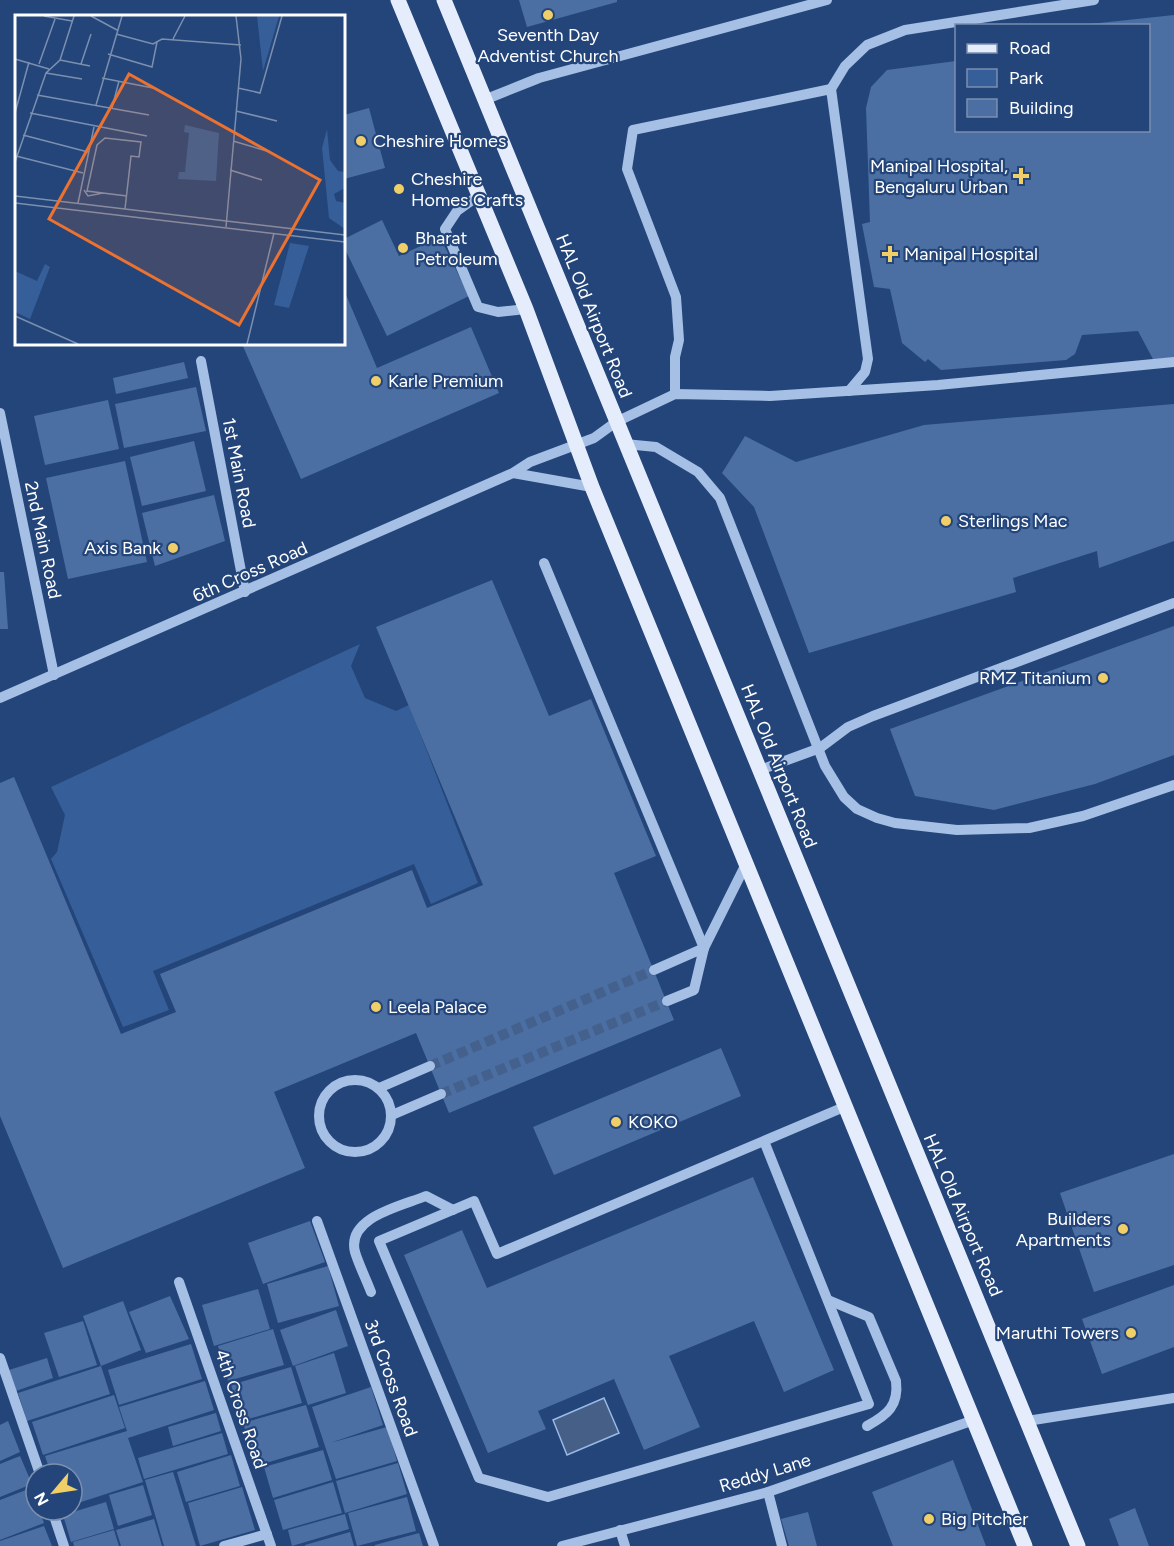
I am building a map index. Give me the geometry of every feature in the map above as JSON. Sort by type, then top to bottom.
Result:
[{"type":"main road","points":[[398,0],[526,309],[592,487],[1025,1546]]},
{"type":"main road","name":"HAL Old Airport Road","points":[[444,0],[760,770],[886,1085],[1078,1546]]},
{"type":"street","points":[[484,100],[539,78],[827,0]]},
{"type":"street","points":[[849,391],[865,372],[868,359],[831,89],[845,66],[867,45],[905,30],[1094,0]]},
{"type":"street","points":[[831,89],[633,130],[627,170],[676,297],[679,340],[675,357],[675,394],[770,396],[938,386],[1174,362]]},
{"type":"street","points":[[478,196],[457,211],[445,229],[478,307],[498,312],[526,309]]},
{"type":"street","name":"1st Main Road","points":[[201,361],[245,592]]},
{"type":"street","name":"6th Cross Road","points":[[0,698],[513,473],[530,462],[577,446],[594,438],[616,422],[675,394]]},
{"type":"street","name":"2nd Main Road","points":[[0,413],[54,675]]},
{"type":"street","points":[[625,444],[656,447],[698,472],[720,498],[820,748],[825,766],[844,797],[857,809],[876,818],[916,826],[957,830],[1029,828],[1083,816],[1174,785]]},
{"type":"street","points":[[513,473],[592,487]]},
{"type":"street","points":[[544,563],[704,948]]},
{"type":"street","points":[[760,770],[820,748],[848,727],[873,716],[1174,603]]},
{"type":"street","points":[[667,1001],[694,990],[704,948],[746,864]]},
{"type":"street","points":[[654,970],[704,948]]},
{"type":"street","points":[[379,1088],[430,1066]]},
{"type":"street","points":[[350,1079],[365,1080],[379,1088],[388,1100],[392,1114],[389,1130],[381,1142],[368,1150],[353,1152],[338,1148],[327,1138],[319,1124],[319,1109],[325,1095],[336,1084],[350,1079]]},
{"type":"street","points":[[392,1114],[441,1094]]},
{"type":"street","points":[[764,1141],[869,1404],[548,1497],[479,1478],[379,1241],[474,1201],[497,1254],[844,1107]]},
{"type":"street","points":[[371,1292],[355,1251],[354,1241],[362,1224],[426,1196],[453,1209]]},
{"type":"street","name":"3rd Cross Road","points":[[317,1221],[434,1546]]},
{"type":"street","name":"4th Cross Road","points":[[179,1282],[272,1546]]},
{"type":"street","points":[[828,1300],[869,1317],[896,1381],[897,1391],[892,1409],[867,1426]]},
{"type":"street","points":[[0,1358],[35,1462]]},
{"type":"street","points":[[1027,1421],[1174,1398]]},
{"type":"street","name":"Reddy Lane","points":[[562,1546],[768,1492],[974,1420]]},
{"type":"street","points":[[768,1492],[782,1546]]},
{"type":"street","points":[[56,1522],[64,1546]]},
{"type":"street","points":[[620,1530],[625,1546]]},
{"type":"street","points":[[224,1546],[267,1534]]},
{"type":"green space","points":[[360,644],[351,666],[365,698],[396,711],[409,705],[478,883],[431,904],[414,864],[153,971],[169,1010],[123,1027],[51,859],[57,852],[65,815],[51,787]]},
{"type":"shaded area","points":[[604,1398],[619,1433],[567,1455],[553,1420]]},
{"type":"building","name":"Seventh Day Adventist Church","points":[[519,0],[617,0],[617,2],[527,27]]},
{"type":"building","name":"Manipal Hospital, Bengaluru Urban","points":[[1174,15],[1174,359],[1154,361],[1138,331],[1082,335],[1075,354],[1066,360],[941,370],[928,359],[925,362],[902,343],[890,289],[874,287],[862,224],[870,222],[866,108],[871,87],[887,70],[955,61],[955,132],[1150,132],[1150,24],[1090,24]]},
{"type":"building","name":"Cheshire Homes","points":[[369,108],[385,168],[345,179],[345,115]]},
{"type":"building","points":[[382,220],[399,256],[440,237],[469,296],[387,336],[345,249],[345,238]]},
{"type":"building","name":"Karle Premium","points":[[345,292],[377,368],[471,327],[499,393],[301,479],[242,345],[345,345]]},
{"type":"building","points":[[184,362],[188,378],[116,394],[113,378]]},
{"type":"building","points":[[196,387],[206,431],[124,448],[115,404]]},
{"type":"building","points":[[108,400],[119,449],[45,465],[34,416]]},
{"type":"building","name":"Sterlings Mac","points":[[1174,404],[1174,541],[1099,568],[1097,551],[1013,578],[1016,592],[809,653],[754,507],[722,473],[745,436],[796,462],[924,425]]},
{"type":"building","points":[[194,441],[206,491],[142,506],[130,457]]},
{"type":"building","points":[[125,461],[147,562],[68,579],[46,478]]},
{"type":"building","points":[[214,495],[225,541],[155,566],[142,513]]},
{"type":"building","points":[[0,572],[4,572],[8,629],[0,629]]},
{"type":"building","points":[[492,580],[549,716],[591,699],[656,856],[614,873],[674,1020],[449,1113],[416,1033],[274,1092],[305,1168],[63,1268],[0,1116],[0,783],[14,777],[121,1034],[176,1012],[160,974],[412,870],[427,908],[483,885],[376,627]]},
{"type":"building","name":"RMZ Titanium","points":[[1174,626],[1174,755],[1095,784],[994,810],[915,796],[890,729]]},
{"type":"building","points":[[721,1048],[741,1096],[554,1175],[533,1127]]},
{"type":"building","name":"Builders Apartments","points":[[1174,1154],[1174,1265],[1094,1292],[1060,1193]]},
{"type":"building","points":[[753,1177],[834,1370],[784,1392],[754,1321],[669,1356],[700,1427],[644,1450],[614,1379],[538,1411],[546,1429],[488,1453],[404,1255],[462,1230],[487,1288]]},
{"type":"building","points":[[310,1221],[325,1262],[263,1284],[248,1243]]},
{"type":"building","points":[[328,1266],[339,1306],[278,1323],[267,1284]]},
{"type":"building","name":"Maruthi Towers","points":[[1174,1285],[1174,1347],[1102,1374],[1082,1319]]},
{"type":"building","points":[[258,1289],[270,1329],[214,1346],[202,1305]]},
{"type":"building","points":[[170,1296],[189,1339],[146,1353],[129,1312]]},
{"type":"building","points":[[123,1301],[141,1350],[101,1366],[83,1316]]},
{"type":"building","points":[[336,1310],[348,1346],[293,1366],[280,1330]]},
{"type":"building","points":[[83,1321],[97,1365],[59,1377],[44,1333]]},
{"type":"building","points":[[273,1329],[284,1365],[228,1381],[218,1346]]},
{"type":"building","points":[[191,1344],[202,1379],[119,1405],[108,1370]]},
{"type":"building","points":[[334,1353],[346,1393],[308,1405],[295,1366]]},
{"type":"building","points":[[47,1358],[53,1378],[16,1391],[9,1370]]},
{"type":"building","points":[[101,1366],[110,1394],[27,1421],[18,1393]]},
{"type":"building","points":[[291,1367],[302,1403],[242,1421],[231,1385]]},
{"type":"building","points":[[205,1381],[214,1410],[128,1438],[143,1482],[84,1501],[84,1462],[47,1462],[45,1456],[127,1431],[119,1407]]},
{"type":"building","points":[[371,1387],[383,1425],[330,1443],[387,1427],[397,1461],[336,1479],[312,1407]]},
{"type":"building","points":[[114,1395],[125,1428],[43,1455],[32,1422]]},
{"type":"building","points":[[306,1405],[319,1447],[256,1466],[243,1423]]},
{"type":"building","points":[[216,1413],[221,1431],[173,1446],[168,1427]]},
{"type":"building","points":[[8,1421],[20,1452],[0,1461],[0,1425]]},
{"type":"building","points":[[222,1433],[228,1454],[144,1479],[138,1458]]},
{"type":"building","points":[[323,1450],[332,1480],[273,1498],[264,1467]]},
{"type":"building","points":[[231,1455],[240,1486],[186,1502],[177,1472]]},
{"type":"building","points":[[20,1456],[24,1465],[24,1487],[0,1497],[0,1464]]},
{"type":"building","name":"Big Pitcher","points":[[953,1460],[986,1546],[893,1546],[872,1492]]},
{"type":"building","points":[[398,1463],[407,1494],[345,1513],[336,1481]]},
{"type":"building","points":[[173,1472],[196,1546],[164,1546],[145,1480]]},
{"type":"building","points":[[333,1482],[342,1513],[283,1530],[274,1500]]},
{"type":"building","points":[[143,1485],[152,1515],[118,1526],[109,1495]]},
{"type":"building","points":[[242,1487],[255,1530],[200,1546],[188,1503]]},
{"type":"building","points":[[24,1491],[24,1522],[44,1523],[0,1540],[0,1500]]},
{"type":"building","points":[[407,1497],[416,1531],[357,1546],[348,1513]]},
{"type":"building","points":[[106,1502],[114,1529],[71,1542],[65,1522],[84,1522],[84,1509]]},
{"type":"building","points":[[1135,1508],[1149,1546],[1119,1546],[1109,1519]]},
{"type":"building","points":[[808,1512],[817,1546],[789,1546],[781,1519]]},
{"type":"building","points":[[345,1514],[349,1529],[292,1546],[288,1530]]},
{"type":"building","points":[[154,1519],[162,1546],[121,1546],[116,1530]]},
{"type":"building","points":[[44,1526],[52,1546],[0,1546],[0,1541]]},
{"type":"building","points":[[114,1530],[119,1546],[74,1546],[73,1542]]},
{"type":"building","points":[[350,1532],[354,1546],[305,1546],[305,1545]]},
{"type":"building","points":[[419,1533],[423,1546],[375,1546],[375,1545]]},
{"type":"tunnel","points":[[430,1066],[654,970]]},
{"type":"tunnel","points":[[441,1094],[667,1001]]},
{"type":"place","name":"Seventh Day Adventist Church","points":[[548,15]]},
{"type":"place","name":"Cheshire Homes","points":[[361,141]]},
{"type":"place","name":"Manipal Hospital, Bengaluru Urban","points":[[1021,176]]},
{"type":"place","name":"Cheshire Homes Crafts","points":[[399,189]]},
{"type":"place","name":"Bharat Petroleum","points":[[403,248]]},
{"type":"place","name":"Manipal Hospital","points":[[890,254]]},
{"type":"place","name":"Karle Premium","points":[[376,381]]},
{"type":"place","name":"Sterlings Mac","points":[[946,521]]},
{"type":"place","name":"Axis Bank","points":[[173,548]]},
{"type":"place","name":"RMZ Titanium","points":[[1103,678]]},
{"type":"place","name":"Leela Palace","points":[[376,1007]]},
{"type":"place","name":"KOKO","points":[[616,1122]]},
{"type":"place","name":"Builders Apartments","points":[[1123,1229]]},
{"type":"place","name":"Maruthi Towers","points":[[1131,1333]]},
{"type":"place","name":"Big Pitcher","points":[[929,1519]]}]
